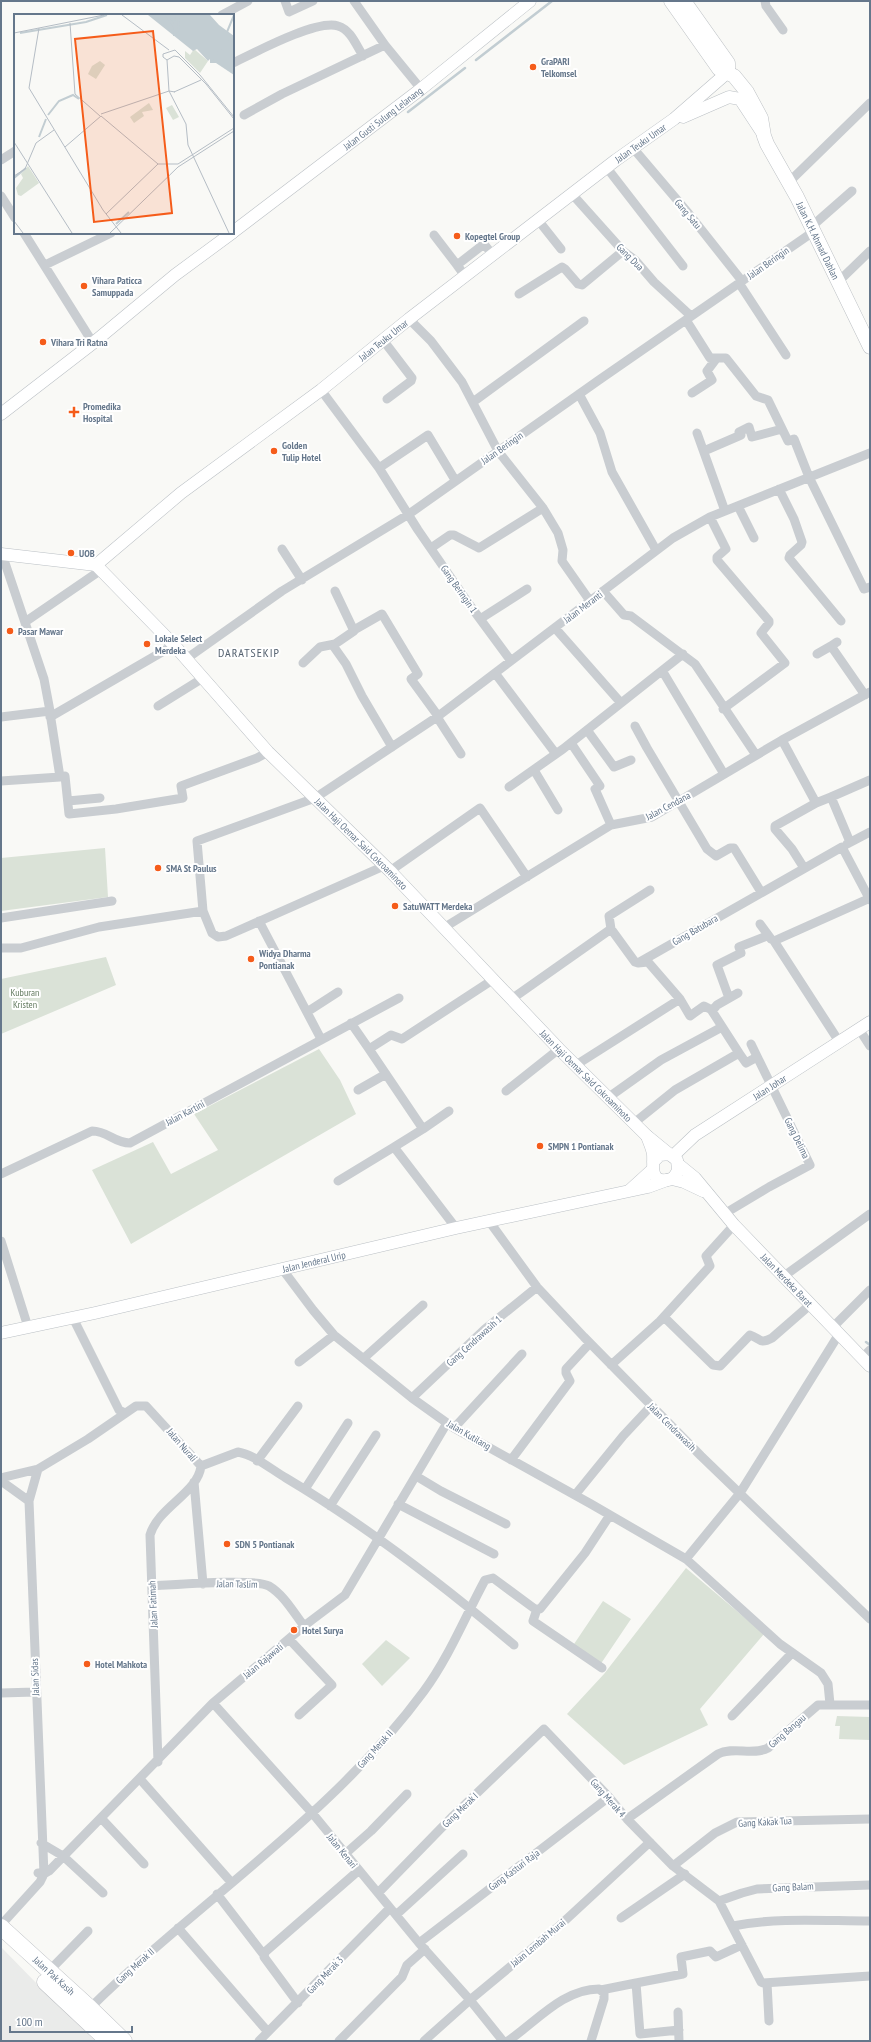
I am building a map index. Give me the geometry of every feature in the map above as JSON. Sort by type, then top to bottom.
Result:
[{"type":"highway","name":"Jalan Pak Kasih","points":[[1,1926],[124,2041]]},
{"type":"highway","name":"Jalan Pak Kasih","points":[[1,1942],[108,2041]]},
{"type":"main road","points":[[671,1],[710,59],[719,69],[728,72],[728,63],[684,1]]},
{"type":"main road","name":"Jalan K.H. Ahmad Dahlan","points":[[728,72],[747,92],[761,118],[764,136],[789,182],[870,347]]},
{"type":"street","points":[[224,14],[248,1]]},
{"type":"street","points":[[285,1],[289,12],[313,1]]},
{"type":"street","points":[[354,1],[385,45],[421,88]]},
{"type":"street","name":"Jalan Gusti Sulung Lelanang","points":[[234,230],[421,88],[530,1]]},
{"type":"street","points":[[764,1],[783,30]]},
{"type":"street","points":[[234,63],[293,34],[331,24],[339,26],[349,32],[363,56]]},
{"type":"street","points":[[244,114],[282,94],[385,45]]},
{"type":"street","name":"Jalan Teuku Umar","points":[[99,567],[182,494],[321,390],[409,319],[572,194],[674,119],[728,72]]},
{"type":"street","name":"Jalan Teuku Umar","points":[[674,119],[729,97],[735,97],[740,99],[764,136]]},
{"type":"street","points":[[789,182],[870,103]]},
{"type":"street","name":"Gang Satu","points":[[633,148],[689,214],[740,282],[786,355]]},
{"type":"street","points":[[1,160],[14,152]]},
{"type":"street","points":[[607,168],[683,266]]},
{"type":"street","name":"Jalan Beringin","points":[[186,659],[302,580],[409,514],[455,480],[740,282],[812,229],[852,191]]},
{"type":"street","name":"Gang Dua","points":[[572,194],[623,251],[631,257],[688,318],[710,358],[716,359]]},
{"type":"street","points":[[1,196],[14,215]]},
{"type":"street","points":[[538,220],[561,249]]},
{"type":"street","points":[[25,234],[94,343]]},
{"type":"street","points":[[45,265],[109,234]]},
{"type":"street","name":"Jalan Gusti Sulung Lelanang","points":[[1,414],[94,343],[175,275],[229,234]]},
{"type":"street","points":[[434,235],[465,276]]},
{"type":"street","points":[[457,266],[484,244],[493,255]]},
{"type":"street","points":[[519,294],[560,268],[565,269],[578,284],[582,284],[623,251]]},
{"type":"street","points":[[838,282],[870,251]]},
{"type":"street","points":[[409,319],[431,341],[448,363],[473,402],[498,451],[543,508],[558,533],[563,550],[562,561],[590,601]]},
{"type":"street","points":[[473,402],[584,321]]},
{"type":"street","points":[[383,340],[412,378],[411,381],[387,399]]},
{"type":"street","points":[[692,393],[712,380],[707,371],[716,359],[726,358],[756,396],[768,400],[788,441],[794,439],[809,477],[864,589],[870,587]]},
{"type":"street","name":"Gang Beringin 1","points":[[321,390],[379,468],[431,548],[511,661]]},
{"type":"street","points":[[579,394],[600,433],[612,472],[656,550]]},
{"type":"street","points":[[704,451],[741,435],[739,432],[749,427],[752,437],[782,429]]},
{"type":"street","points":[[697,433],[726,511]]},
{"type":"street","points":[[379,468],[428,435],[455,480]]},
{"type":"street","name":"Jalan Meranti","points":[[203,911],[197,840],[315,798],[437,717],[656,550],[690,527],[779,489],[870,453]]},
{"type":"street","points":[[779,489],[794,519],[802,542],[790,555],[790,558],[841,621]]},
{"type":"street","points":[[738,506],[754,538]]},
{"type":"street","points":[[431,548],[450,535],[454,535],[479,548],[543,508]]},
{"type":"street","points":[[710,518],[726,549],[717,557],[717,560],[769,621],[761,632],[761,635],[785,664],[723,709]]},
{"type":"street","points":[[282,549],[302,580]]},
{"type":"street","points":[[99,567],[1,554],[44,679],[62,777],[68,801],[69,814],[116,809],[183,798],[181,786],[257,758],[268,752]]},
{"type":"street","points":[[25,622],[99,567]]},
{"type":"street","name":"Jalan Haji Oemar Said Cokroaminoto","points":[[99,567],[174,645],[268,752],[445,927],[513,998],[559,1049],[647,1136],[673,1159]]},
{"type":"street","points":[[480,619],[527,589]]},
{"type":"street","points":[[335,591],[354,630]]},
{"type":"street","points":[[603,591],[625,616],[631,616],[695,664],[723,709],[756,755]]},
{"type":"street","points":[[303,663],[320,647],[334,644],[353,633],[354,630],[382,614],[418,674],[411,679],[461,754]]},
{"type":"street","points":[[555,628],[621,703]]},
{"type":"street","points":[[334,644],[334,647],[346,664],[362,696],[392,747]]},
{"type":"street","points":[[817,654],[834,644],[868,693]]},
{"type":"street","points":[[1,717],[50,714],[104,688],[174,645]]},
{"type":"street","points":[[508,787],[571,743],[663,672],[683,654]]},
{"type":"street","points":[[663,672],[724,774]]},
{"type":"street","points":[[495,673],[556,754]]},
{"type":"street","points":[[158,706],[203,678]]},
{"type":"street","name":"Jalan Cendana","points":[[445,927],[611,825],[652,817],[782,740],[868,693]]},
{"type":"street","points":[[635,726],[707,849],[716,856],[730,848],[734,848],[761,892]]},
{"type":"street","points":[[587,730],[614,767],[628,764]]},
{"type":"street","points":[[782,740],[816,803]]},
{"type":"street","points":[[571,743],[600,786],[595,789],[611,825]]},
{"type":"street","points":[[534,770],[558,810]]},
{"type":"street","points":[[1,781],[62,777]]},
{"type":"street","points":[[804,868],[792,849],[775,829],[775,826],[816,803],[870,780]]},
{"type":"street","points":[[831,797],[850,842]]},
{"type":"street","points":[[68,801],[100,798]]},
{"type":"street","points":[[1,948],[21,948],[99,927],[203,911],[212,933],[218,937],[226,936],[387,868],[480,808],[527,877]]},
{"type":"street","name":"Gang Batubara","points":[[638,963],[761,892],[870,832]]},
{"type":"street","points":[[729,998],[717,965],[741,953],[739,947],[770,939],[870,899],[842,847]]},
{"type":"street","points":[[650,890],[609,916],[611,930],[634,962],[648,962],[680,999],[690,1016],[704,1006],[712,1010],[746,1063],[757,1057]]},
{"type":"street","points":[[1,918],[112,901]]},
{"type":"street","points":[[259,921],[321,1039]]},
{"type":"street","points":[[760,924],[840,1043]]},
{"type":"street","points":[[513,998],[611,930]]},
{"type":"street","points":[[369,1049],[391,1035],[404,1039],[494,979]]},
{"type":"street","points":[[307,1012],[338,992]]},
{"type":"street","points":[[712,1010],[738,993]]},
{"type":"street","name":"Jalan Kartini","points":[[1,1174],[92,1131],[106,1133],[120,1143],[130,1142],[399,998]]},
{"type":"street","points":[[576,1065],[680,999]]},
{"type":"street","name":"Jalan Johar","points":[[673,1159],[695,1135],[840,1043],[870,1022]]},
{"type":"street","points":[[351,1023],[423,1129]]},
{"type":"street","points":[[608,1097],[680,1048],[722,1027]]},
{"type":"street","points":[[859,1029],[870,1046]]},
{"type":"street","name":"Gang Delima","points":[[724,1214],[768,1187],[810,1166],[751,1044]]},
{"type":"street","points":[[506,1091],[559,1049]]},
{"type":"street","points":[[634,1123],[675,1090],[739,1053]]},
{"type":"street","points":[[358,1090],[386,1074]]},
{"type":"street","points":[[338,1181],[423,1129],[449,1111]]},
{"type":"street","points":[[647,1136],[652,1148],[653,1166],[658,1178],[684,1182],[706,1192]]},
{"type":"street","points":[[394,1147],[456,1228]]},
{"type":"street","points":[[627,1192],[653,1166],[660,1155],[673,1159],[678,1170],[670,1180]]},
{"type":"street","name":"Jalan Merdeka Barat","points":[[673,1159],[695,1178],[734,1225],[836,1330],[868,1356]]},
{"type":"street","name":"Jalan Jenderal Urip","points":[[1,1333],[283,1270],[456,1228],[627,1192],[670,1180]]},
{"type":"street","points":[[784,1276],[870,1214]]},
{"type":"street","name":"Jalan Cendrawasih","points":[[489,1221],[537,1287],[611,1365],[651,1406],[870,1619]]},
{"type":"street","points":[[611,1365],[664,1317],[710,1266],[706,1256],[734,1225]]},
{"type":"street","points":[[1,1241],[28,1327]]},
{"type":"street","name":"Jalan Kutilang","points":[[283,1270],[334,1335],[412,1398],[451,1426],[575,1495],[686,1560],[792,1653],[824,1676],[828,1684],[830,1704]]},
{"type":"street","name":"Gang Cendrawasih 1","points":[[412,1398],[485,1329],[537,1287]]},
{"type":"street","points":[[686,1560],[740,1493],[804,1387],[836,1330],[870,1290]]},
{"type":"street","points":[[664,1317],[713,1365],[720,1366],[750,1335],[757,1340],[766,1342],[811,1304]]},
{"type":"street","points":[[364,1358],[422,1305]]},
{"type":"street","points":[[73,1318],[119,1410],[125,1413]]},
{"type":"street","points":[[299,1362],[334,1335]]},
{"type":"street","points":[[512,1460],[570,1381],[566,1373],[566,1369],[590,1343]]},
{"type":"street","name":"Jalan Rajawali","points":[[1,1916],[41,1874],[49,1871],[158,1762],[213,1703],[304,1626],[345,1595],[398,1504],[451,1426],[522,1354]]},
{"type":"street","name":"Jalan Nurali","points":[[1,1480],[38,1469],[88,1439],[136,1406],[146,1406],[150,1408],[201,1466],[238,1452],[257,1461],[305,1489],[379,1539],[470,1608],[514,1645]]},
{"type":"street","points":[[257,1461],[298,1406]]},
{"type":"street","points":[[575,1495],[651,1406]]},
{"type":"street","points":[[305,1489],[348,1423]]},
{"type":"street","points":[[330,1506],[376,1435]]},
{"type":"street","name":"Jalan Fatimah","points":[[158,1762],[150,1535],[153,1524],[194,1482],[200,1474],[201,1466]]},
{"type":"street","name":"Jalan Sidas","points":[[38,1469],[29,1501],[42,1853],[41,1874]]},
{"type":"street","points":[[416,1476],[440,1491],[506,1524]]},
{"type":"street","points":[[1,1480],[29,1501]]},
{"type":"street","points":[[194,1482],[203,1584]]},
{"type":"street","points":[[398,1504],[494,1554]]},
{"type":"street","points":[[602,1668],[533,1621],[537,1609],[542,1608],[585,1553],[610,1515]]},
{"type":"street","name":"Gang Merak II","points":[[90,2008],[122,1977],[217,1894],[313,1814],[374,1750],[425,1690],[445,1658],[485,1580],[491,1578],[537,1609]]},
{"type":"street","name":"Jalan Taslim","points":[[152,1586],[239,1583],[267,1585],[279,1595],[304,1626]]},
{"type":"street","points":[[289,1639],[332,1685],[300,1715]]},
{"type":"street","points":[[732,1716],[792,1653]]},
{"type":"street","points":[[1,1693],[35,1692]]},
{"type":"street","name":"Jalan Kenari","points":[[213,1703],[313,1814],[358,1871],[470,2000],[503,2041]]},
{"type":"street","name":"Gang Bangau","points":[[627,1819],[718,1754],[725,1751],[766,1750],[819,1704],[870,1705]]},
{"type":"street","name":"Gang Merak 4","points":[[544,1729],[609,1797],[627,1819],[673,1866],[718,1901],[764,1982]]},
{"type":"street","name":"Gang Merak I","points":[[378,1893],[453,1816],[544,1729]]},
{"type":"street","points":[[140,1779],[231,1882]]},
{"type":"street","points":[[345,1854],[371,1831],[406,1794]]},
{"type":"street","name":"Gang Kasturi Raja","points":[[339,2041],[402,1977],[407,1965],[422,1946],[609,1797]]},
{"type":"street","points":[[101,1818],[144,1864]]},
{"type":"street","name":"Gang Kakak Tua","points":[[673,1866],[715,1833],[737,1822],[870,1819]]},
{"type":"street","name":"Jalan Lembah Murai","points":[[424,2041],[470,2000],[558,1927],[650,1842]]},
{"type":"street","points":[[41,1843],[63,1856],[103,1893]]},
{"type":"street","name":"Gang Merak 3","points":[[259,2041],[393,1912],[463,1854]]},
{"type":"street","points":[[264,1955],[266,1951],[358,1871]]},
{"type":"street","name":"Jalan Rajawali","points":[[1,1926],[37,1885],[41,1874]]},
{"type":"street","points":[[621,1918],[685,1874]]},
{"type":"street","name":"Gang Balam","points":[[718,1901],[742,1892],[757,1889],[870,1885]]},
{"type":"street","points":[[217,1894],[264,1955],[298,2003]]},
{"type":"street","points":[[733,1926],[756,1922],[800,1920],[870,1921]]},
{"type":"street","points":[[178,1928],[268,2032]]},
{"type":"street","points":[[49,1971],[88,1931]]},
{"type":"street","points":[[508,2041],[566,1998],[587,1990],[601,1990],[683,1974],[681,1957],[710,1951],[716,1957],[742,1945]]},
{"type":"street","points":[[769,2021],[764,1982],[870,1976]]},
{"type":"street","points":[[636,1983],[640,2038],[679,2030]]},
{"type":"street","points":[[591,2041],[604,1999],[604,1993],[601,1990]]},
{"type":"street","points":[[678,2012],[679,2041]]},
{"type":"shaded area","points":[[1,1947],[40,1987],[95,2041],[1,2041]]},
{"type":"green space","points":[[105,848],[108,897],[1,911],[1,858]]},
{"type":"green space","name":"Kuburan Kristen","points":[[106,957],[116,985],[1,1034],[1,979]]},
{"type":"green space","points":[[319,1049],[340,1080],[356,1114],[131,1244],[92,1170],[153,1142],[171,1174],[218,1150],[194,1114]]},
{"type":"green space","points":[[686,1568],[764,1634],[700,1709],[708,1725],[624,1765],[567,1714],[604,1674]]},
{"type":"green space","points":[[603,1601],[631,1619],[600,1665],[572,1647]]},
{"type":"green space","points":[[386,1640],[410,1658],[382,1686],[362,1664]]},
{"type":"green space","points":[[837,1716],[870,1717],[870,1740],[839,1739],[840,1726],[835,1726]]},
{"type":"waterway","points":[[476,60],[552,1]]},
{"type":"waterway","points":[[408,112],[465,68]]},
{"type":"waterway","points":[[866,1342],[870,1345]]},
{"type":"place","name":"GraPARI Telkomsel","points":[[533,67]]},
{"type":"place","name":"Kopegtel Group","points":[[457,236]]},
{"type":"place","name":"Vihara Paticca Samuppada","points":[[84,286]]},
{"type":"place","name":"Vihara Tri Ratna","points":[[43,342]]},
{"type":"place","name":"Promedika Hospital","points":[[74,412]]},
{"type":"place","name":"Golden Tulip Hotel","points":[[274,451]]},
{"type":"place","name":"UOB","points":[[71,553]]},
{"type":"place","name":"Pasar Mawar","points":[[10,631]]},
{"type":"place","name":"Lokale Select Merdeka","points":[[147,644]]},
{"type":"place","name":"SMA St Paulus","points":[[158,868]]},
{"type":"place","name":"SatuWATT Merdeka","points":[[395,906]]},
{"type":"place","name":"Widya Dharma Pontianak","points":[[251,959]]},
{"type":"place","name":"SMPN 1 Pontianak","points":[[540,1146]]},
{"type":"place","name":"SDN 5 Pontianak","points":[[227,1544]]},
{"type":"place","name":"Hotel Surya","points":[[294,1630]]},
{"type":"place","name":"Hotel Mahkota","points":[[87,1664]]},
{"type":"district","name":"DARATSEKIP","points":[[249,652]]}]
